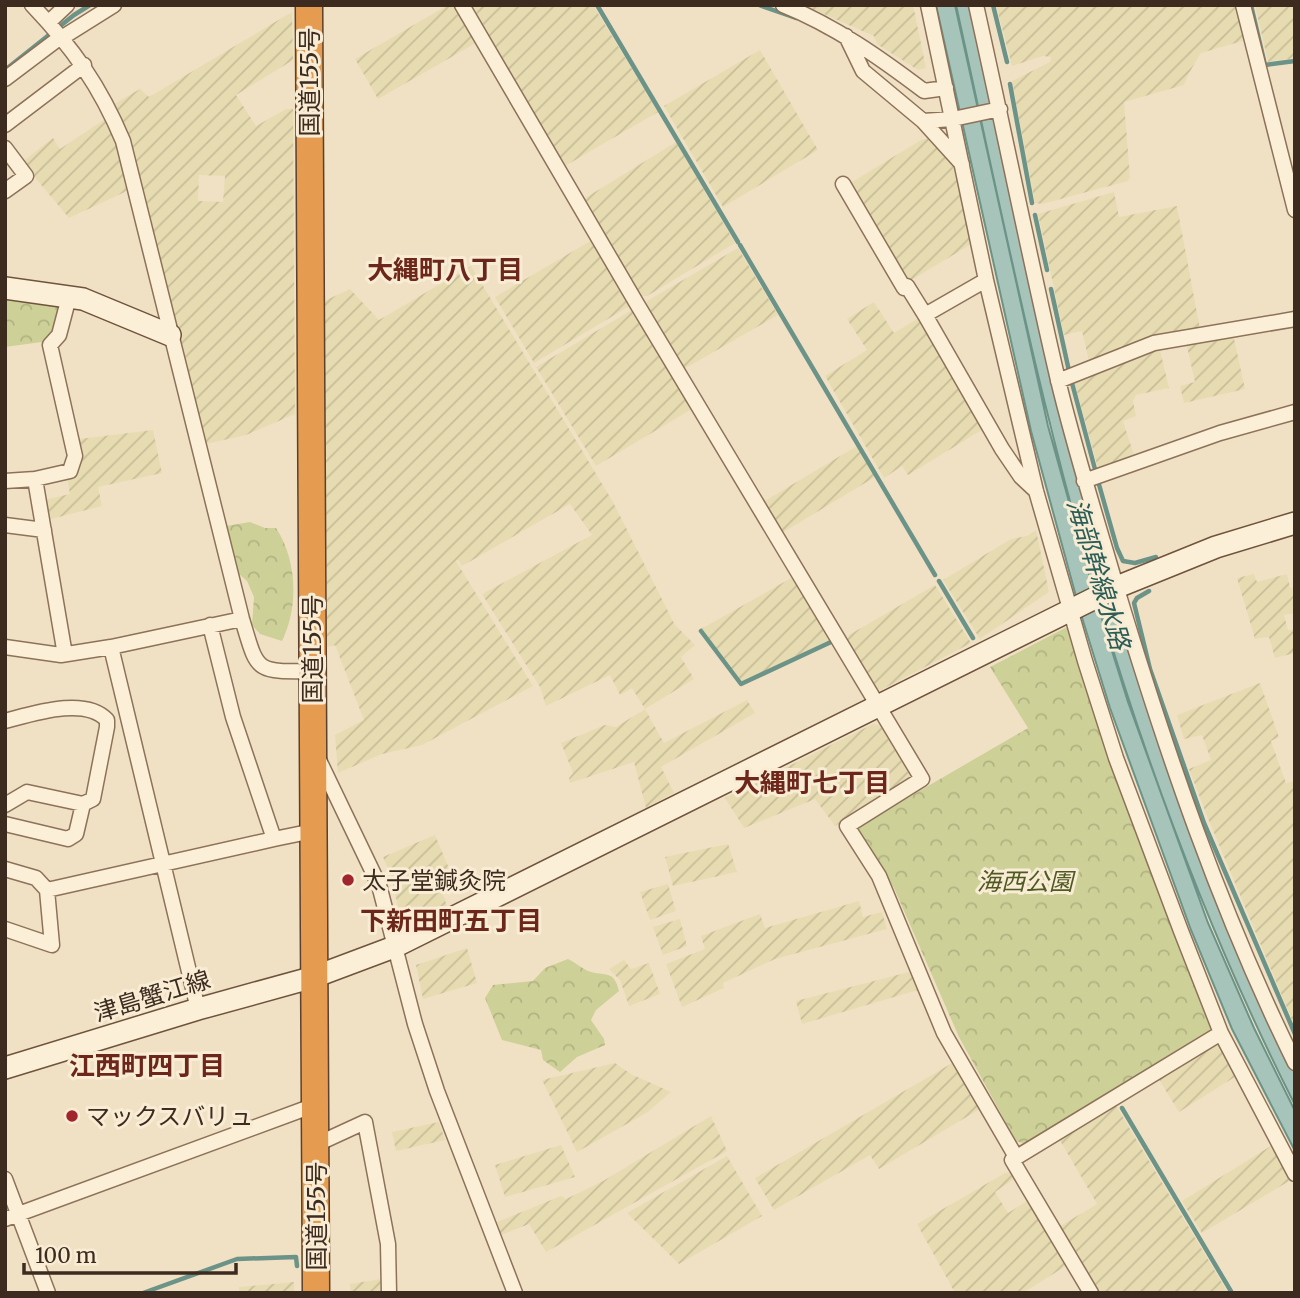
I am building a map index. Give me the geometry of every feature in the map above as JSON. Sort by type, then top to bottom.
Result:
[{"type":"highway","name":"国道155号","points":[[309,5],[316,1293]]},
{"type":"street","points":[[32,5],[84,65],[108,105],[123,141],[254,660],[260,666],[286,671],[312,671]]},
{"type":"street","points":[[57,31],[67,5]]},
{"type":"street","points":[[5,79],[57,31],[114,5]]},
{"type":"street","points":[[462,5],[637,304],[922,779],[847,826],[879,876],[944,1033],[1016,1157]]},
{"type":"street","points":[[783,5],[825,23],[924,91],[946,88]]},
{"type":"street","points":[[928,5],[946,88],[956,118],[986,280],[1037,491],[1074,608],[1116,758],[1222,1033],[1295,1174]]},
{"type":"street","points":[[976,5],[1058,381],[1115,588],[1185,803],[1233,930],[1295,1063]]},
{"type":"street","points":[[1243,5],[1295,210]]},
{"type":"street","points":[[846,36],[863,71],[923,121],[963,165]]},
{"type":"street","points":[[5,125],[84,65]]},
{"type":"street","points":[[923,121],[956,118],[998,109]]},
{"type":"street","points":[[5,148],[26,176],[5,191]]},
{"type":"street","points":[[843,184],[904,288],[907,286],[925,315],[1002,449],[1021,477],[1037,491]]},
{"type":"street","points":[[925,315],[986,280]]},
{"type":"street","points":[[5,288],[83,299],[170,335]]},
{"type":"street","points":[[5,481],[35,479],[70,471],[75,456],[50,345],[59,335],[69,297]]},
{"type":"street","points":[[1058,381],[1153,343],[1295,319]]},
{"type":"street","points":[[1084,481],[1220,433],[1295,412]]},
{"type":"street","points":[[35,479],[64,649],[61,654]]},
{"type":"street","name":"津島蟹江線","points":[[7,1062],[314,977],[394,947],[1115,588],[1216,547],[1295,523]]},
{"type":"street","points":[[5,525],[44,530]]},
{"type":"street","points":[[5,647],[61,654],[111,647],[242,619]]},
{"type":"street","points":[[210,625],[233,717],[274,839]]},
{"type":"street","points":[[111,647],[198,1009]]},
{"type":"street","points":[[5,722],[58,708],[95,712],[107,720],[93,799],[83,804],[27,792],[5,805]]},
{"type":"street","points":[[313,747],[379,885],[415,1024],[437,1091],[515,1293]]},
{"type":"street","points":[[5,824],[68,839],[76,834],[83,804]]},
{"type":"street","points":[[47,890],[313,831]]},
{"type":"street","points":[[5,869],[36,878],[47,890],[52,945],[5,929]]},
{"type":"street","points":[[1091,1293],[1012,1160],[1222,1033]]},
{"type":"street","points":[[12,1216],[315,1105]]},
{"type":"street","points":[[315,1145],[365,1122],[388,1244],[389,1293]]},
{"type":"street","points":[[5,1179],[12,1216],[48,1293]]},
{"type":"shaded area","points":[[448,5],[455,5],[476,43],[378,99],[355,59]]},
{"type":"shaded area","points":[[467,5],[593,5],[658,112],[565,166]]},
{"type":"shaded area","points":[[803,5],[913,5],[926,68],[918,70],[877,44],[874,36]]},
{"type":"shaded area","points":[[996,5],[1238,5],[1246,40],[1201,53],[1184,85],[1124,102],[1130,177],[1128,181],[1042,204],[1035,203],[1012,81],[1050,62],[1051,57],[1043,56],[1012,66]]},
{"type":"shaded area","points":[[1255,5],[1295,5],[1295,58],[1268,62]]},
{"type":"shaded area","points":[[292,12],[293,60],[236,95],[256,126],[286,109],[293,109],[295,414],[246,435],[206,444],[129,140],[114,104],[140,89],[149,97]],"holes":[[[199,175],[225,176],[223,202],[198,201]]]},
{"type":"shaded area","points":[[760,50],[818,150],[723,207],[664,106]]},
{"type":"shaded area","points":[[105,119],[118,150],[127,191],[69,218],[22,162],[53,138],[60,149]]},
{"type":"shaded area","points":[[929,138],[957,169],[973,243],[905,284],[847,185],[921,140]]},
{"type":"shaded area","points":[[676,142],[735,243],[647,296],[641,296],[582,200]]},
{"type":"shaded area","points":[[1114,192],[1119,217],[1177,206],[1200,329],[1089,361],[1082,331],[1064,335],[1038,214]]},
{"type":"shaded area","points":[[592,240],[630,303],[628,307],[534,363],[495,297]]},
{"type":"shaded area","points":[[738,248],[778,315],[684,369],[646,307],[647,301]]},
{"type":"shaded area","points":[[471,266],[613,502],[675,625],[695,645],[681,657],[694,679],[645,709],[632,688],[620,695],[610,675],[546,706],[540,687],[482,594],[592,535],[570,504],[462,566],[456,561],[533,686],[422,745],[382,754],[338,773],[335,735],[364,720],[335,645],[327,647],[324,301],[350,289],[379,320]]},
{"type":"shaded area","points":[[874,302],[894,333],[920,317],[985,428],[908,475],[902,466],[884,478],[825,376],[867,350],[847,319]]},
{"type":"shaded area","points":[[630,311],[635,311],[692,409],[596,466],[536,367]]},
{"type":"shaded area","points":[[1233,334],[1245,389],[1184,403],[1180,386],[1195,382],[1186,342]]},
{"type":"shaded area","points":[[1159,346],[1169,388],[1136,395],[1133,401],[1136,416],[1123,421],[1135,458],[1099,472],[1074,381]]},
{"type":"shaded area","points":[[153,430],[162,473],[98,487],[102,506],[47,520],[44,500],[70,494],[67,478],[77,476],[83,459],[79,439]]},
{"type":"shaded area","points":[[857,446],[875,477],[782,533],[763,502]]},
{"type":"shaded area","points":[[1036,530],[1049,592],[980,639],[943,580],[1011,539],[1027,536]]},
{"type":"shaded area","points":[[1254,574],[1257,582],[1287,574],[1290,588],[1295,587],[1295,613],[1284,615],[1288,630],[1295,629],[1295,653],[1275,658],[1269,637],[1255,639],[1237,578]]},
{"type":"shaded area","points":[[793,577],[830,640],[742,682],[701,629]]},
{"type":"shaded area","points":[[935,585],[971,643],[881,690],[874,689],[846,643],[849,635]]},
{"type":"shaded area","points":[[1260,683],[1279,737],[1271,741],[1286,783],[1295,781],[1295,1027],[1189,769],[1211,760],[1202,735],[1184,739],[1177,715]]},
{"type":"shaded area","points":[[747,700],[755,713],[661,767],[674,793],[646,808],[634,762],[570,783],[569,778],[573,773],[561,743],[605,725],[616,727],[645,709],[664,743]]},
{"type":"shaded area","points":[[873,724],[880,725],[910,776],[907,781],[835,826],[815,799],[744,828],[725,798]]},
{"type":"shaded area","points":[[435,835],[453,878],[440,886],[447,906],[403,928],[391,876],[383,857]]},
{"type":"shaded area","points":[[728,844],[737,872],[673,886],[665,857]]},
{"type":"shaded area","points":[[668,884],[676,911],[650,920],[640,892]]},
{"type":"shaded area","points":[[859,901],[863,917],[882,912],[887,929],[775,959],[723,983],[724,988],[682,1007],[666,964],[705,949],[701,936],[760,914],[765,928]]},
{"type":"shaded area","points":[[680,919],[687,946],[663,955],[653,927]]},
{"type":"shaded area","points":[[467,948],[477,983],[423,999],[416,965]]},
{"type":"shaded area","points":[[624,960],[631,969],[649,963],[660,994],[629,1006],[620,980],[609,969]]},
{"type":"shaded area","points":[[909,972],[918,990],[802,1024],[796,1001]]},
{"type":"shaded area","points":[[1219,1041],[1238,1075],[1179,1112],[1158,1078]]},
{"type":"shaded area","points":[[954,1062],[980,1109],[879,1169],[870,1155],[774,1210],[755,1178]]},
{"type":"shaded area","points":[[615,1063],[631,1074],[671,1092],[648,1112],[577,1152],[542,1080]]},
{"type":"shaded area","points":[[1115,1104],[1228,1293],[1096,1293],[1057,1228],[1097,1204],[1058,1137]]},
{"type":"shaded area","points":[[711,1116],[727,1151],[546,1252],[529,1224],[501,1235],[497,1222],[561,1196],[566,1199],[603,1181]]},
{"type":"shaded area","points":[[439,1122],[445,1140],[396,1151],[392,1132]]},
{"type":"shaded area","points":[[1274,1144],[1291,1180],[1202,1233],[1182,1201]]},
{"type":"shaded area","points":[[561,1145],[575,1177],[505,1197],[495,1165]]},
{"type":"shaded area","points":[[727,1156],[762,1216],[679,1264],[627,1213]]},
{"type":"shaded area","points":[[1014,1172],[1017,1177],[995,1192],[1008,1213],[1030,1199],[1069,1264],[1023,1293],[955,1293],[917,1224],[1005,1173]]},
{"type":"shaded area","points":[[381,1279],[383,1293],[351,1293],[350,1284]]},
{"type":"shaded area","points":[[294,1282],[294,1293],[239,1293],[239,1287]]},
{"type":"green space","points":[[5,297],[59,302],[61,314],[49,341],[5,347]]},
{"type":"green space","points":[[250,522],[265,528],[276,528],[288,554],[292,569],[293,599],[282,641],[260,634],[252,625],[254,597],[247,581],[239,574],[226,526]]},
{"type":"green space","name":"海西公園","points":[[1067,627],[1152,872],[1213,1026],[1209,1031],[1025,1144],[1016,1141],[959,1037],[894,888],[859,831],[859,826],[1028,728],[990,667]]},
{"type":"green space","points":[[568,959],[588,971],[608,975],[614,979],[619,991],[596,1010],[591,1020],[605,1045],[577,1057],[560,1072],[543,1060],[541,1050],[502,1040],[485,998],[493,985],[533,981],[545,968]]},
{"type":"water","points":[[936,5],[955,5],[1048,426],[1097,603],[1128,702],[1208,923],[1254,1028],[1295,1111],[1295,1151],[1232,1029],[1191,930],[1110,708],[1080,611],[1031,431]]},
{"type":"water","name":"海部幹線水路","points":[[956,5],[972,5],[1064,421],[1110,597],[1166,761],[1270,1024],[1295,1073],[1295,1105],[1237,983],[1186,859],[1140,732],[1099,604],[1039,381]]},
{"type":"waterway","points":[[5,70],[90,5]]},
{"type":"waterway","points":[[597,5],[738,242]]},
{"type":"waterway","points":[[759,5],[796,18]]},
{"type":"waterway","points":[[993,5],[1007,62]]},
{"type":"waterway","points":[[1251,5],[1265,65],[1295,61]]},
{"type":"waterway","points":[[1010,84],[1032,203]]},
{"type":"waterway","points":[[1035,215],[1047,270]]},
{"type":"waterway","points":[[740,245],[935,575]]},
{"type":"waterway","points":[[1051,289],[1069,371]]},
{"type":"waterway","points":[[1072,383],[1096,473]]},
{"type":"waterway","name":"海部幹線水路","points":[[1098,481],[1123,561],[1135,563],[1156,557]]},
{"type":"waterway","points":[[939,581],[973,638]]},
{"type":"waterway","name":"海部幹線水路","points":[[1149,591],[1134,603],[1150,669],[1204,823],[1295,1034]]},
{"type":"waterway","points":[[701,631],[741,684],[831,642]]},
{"type":"waterway","points":[[1122,1108],[1232,1293]]},
{"type":"waterway","points":[[143,1293],[237,1259],[296,1257],[297,1266]]},
{"type":"place","name":"太子堂鍼灸院","points":[[348,880]]},
{"type":"place","name":"マックスバリュ","points":[[72,1116]]},
{"type":"district","name":"大縄町八丁目","points":[[445,269]]},
{"type":"district","name":"大縄町七丁目","points":[[812,782]]},
{"type":"district","name":"下新田町五丁目","points":[[451,920]]},
{"type":"district","name":"江西町四丁目","points":[[147,1065]]}]
